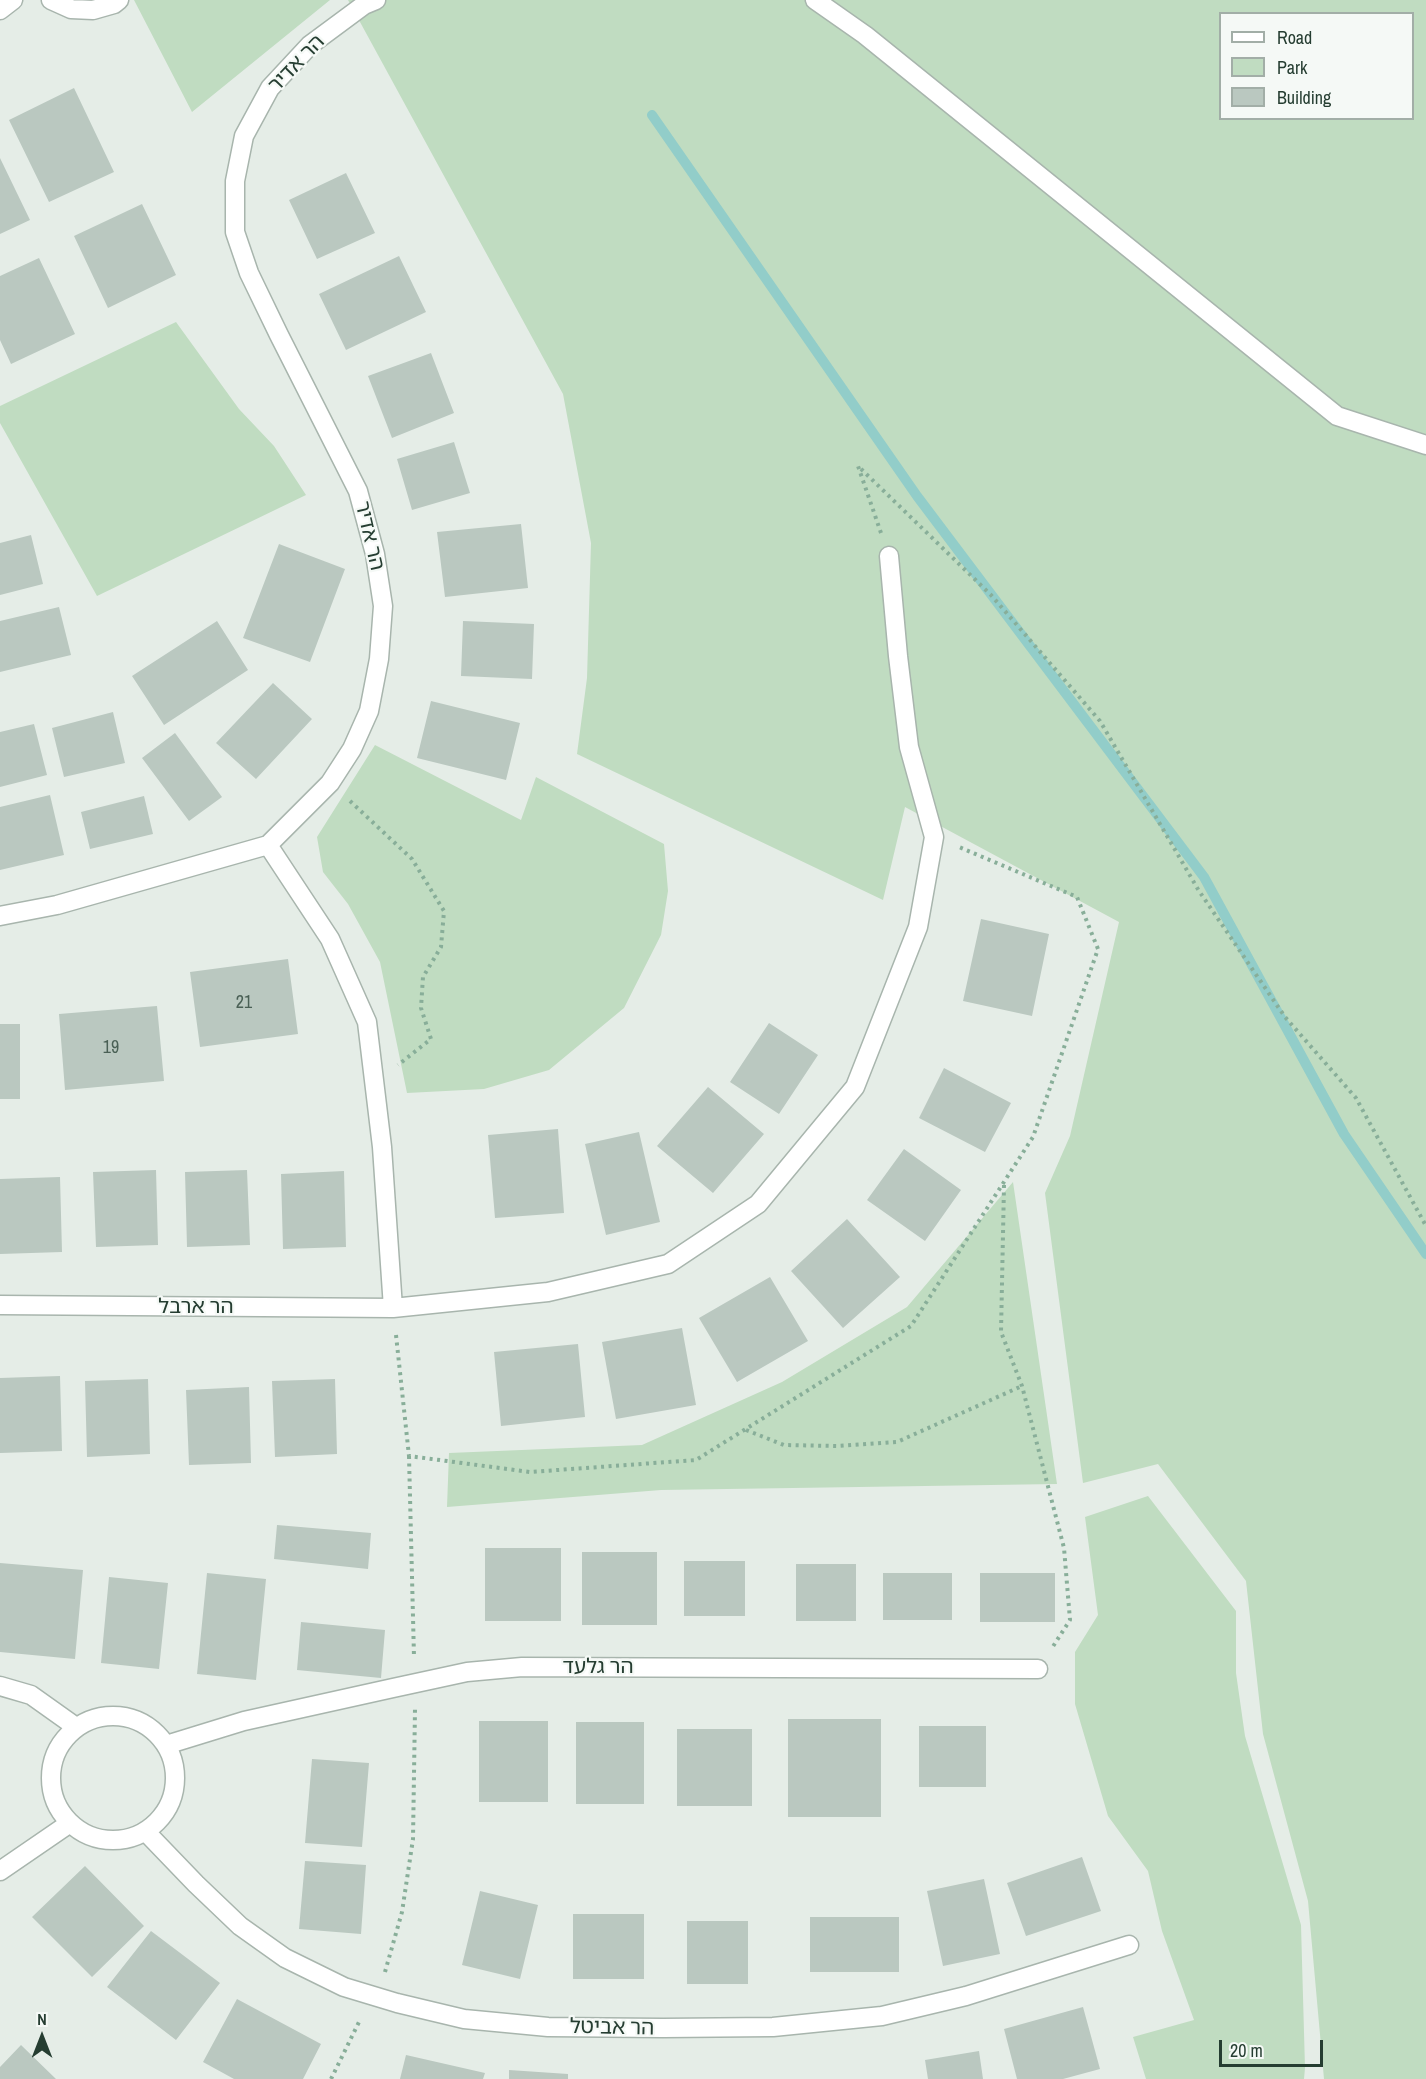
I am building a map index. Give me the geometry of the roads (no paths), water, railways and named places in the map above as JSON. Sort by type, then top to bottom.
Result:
[{"type":"street","points":[[0,10],[13,0]]},
{"type":"street","points":[[51,0],[71,9],[93,10],[114,4],[119,0]]},
{"type":"street","name":"הר אדיר","points":[[0,916],[57,905],[268,845],[330,783],[352,749],[369,711],[379,659],[383,606],[375,554],[358,491],[249,273],[235,232],[235,181],[243,136],[270,88],[310,45],[364,5],[376,0]]},
{"type":"street","points":[[815,0],[865,35],[1337,416],[1426,445]]},
{"type":"street","name":"הר ארבל","points":[[0,1305],[393,1308],[548,1292],[668,1264],[758,1204],[855,1087],[918,927],[934,837],[909,747],[889,556]]},
{"type":"street","points":[[268,845],[330,939],[367,1022],[382,1147],[393,1308]]},
{"type":"street","name":"הר גלעד","points":[[166,1745],[244,1720],[467,1672],[522,1667],[1038,1669]]},
{"type":"street","points":[[0,1686],[31,1695],[76,1727]]},
{"type":"street","points":[[108,1716],[131,1718],[151,1729],[166,1745],[174,1766],[175,1779],[171,1800],[161,1818],[145,1831],[128,1838],[108,1839],[88,1835],[70,1823],[58,1807],[51,1786],[52,1764],[60,1744],[76,1727],[92,1719],[108,1716]]},
{"type":"street","points":[[0,1871],[70,1823]]},
{"type":"street","name":"הר אביטל","points":[[145,1831],[196,1884],[249,1932],[285,1958],[344,1987],[465,2019],[548,2027],[772,2027],[882,2016],[966,1996],[1129,1945]]},
{"type":"waterway","points":[[652,115],[917,496],[1204,877],[1344,1134],[1426,1254]]}]
